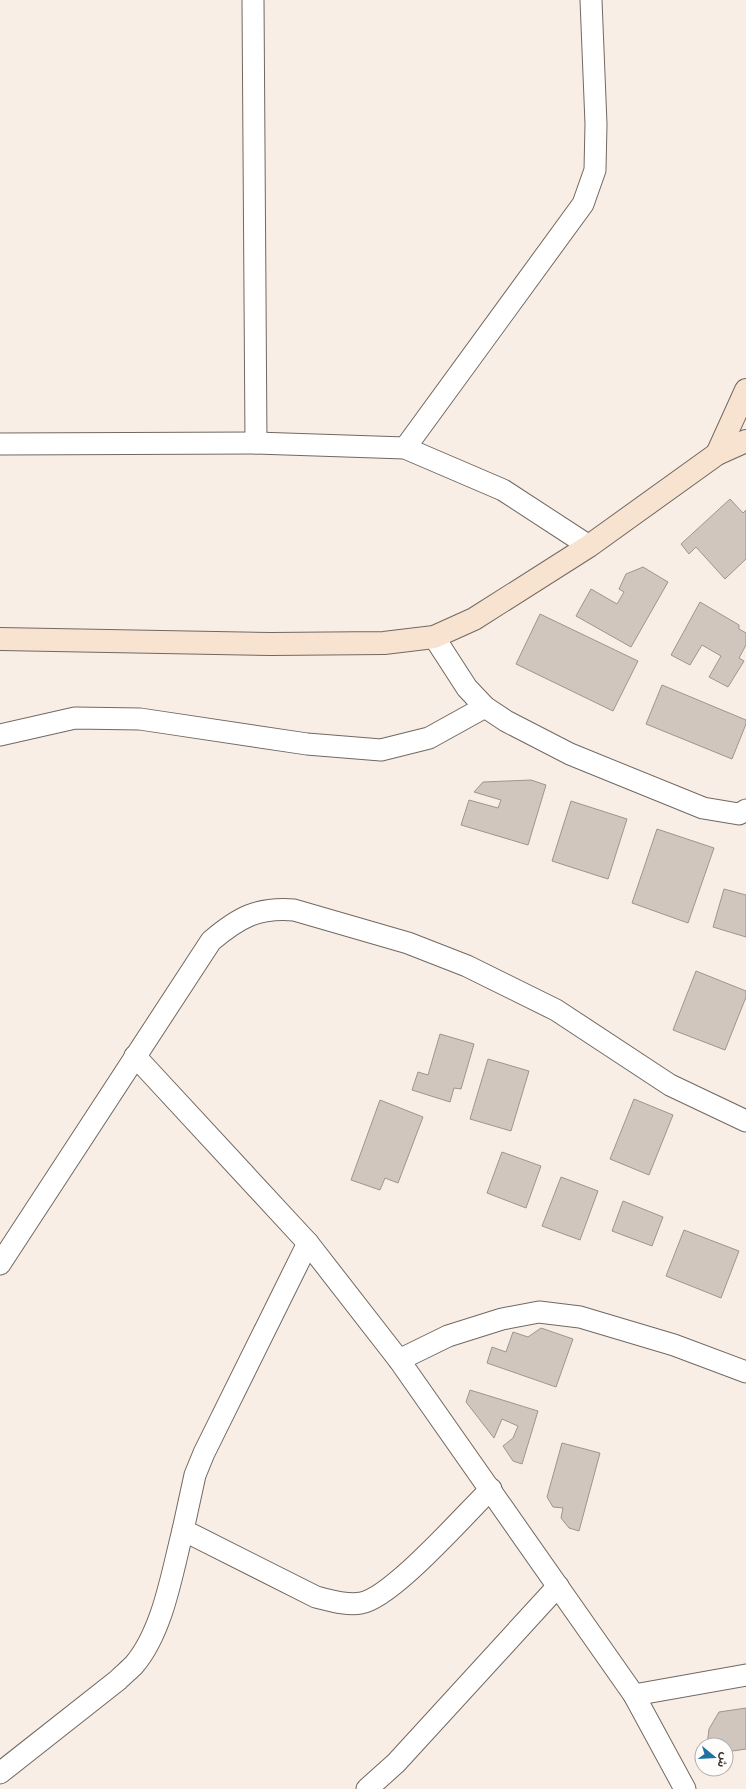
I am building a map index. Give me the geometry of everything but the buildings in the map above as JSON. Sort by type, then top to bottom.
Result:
[{"type":"street","points":[[253,0],[256,443]]},
{"type":"street","points":[[405,448],[583,204],[595,170],[596,124],[591,0]]},
{"type":"street","points":[[717,454],[746,390]]},
{"type":"street","points":[[0,639],[271,644],[384,643],[434,637],[474,619],[589,546],[717,454],[746,441]]},
{"type":"street","points":[[0,444],[256,443],[405,448],[503,490],[589,546]]},
{"type":"street","points":[[434,637],[467,688],[485,707],[506,721],[570,754],[703,808],[739,814],[746,810]]},
{"type":"street","points":[[0,735],[75,718],[140,719],[307,744],[381,750],[429,738],[485,707]]},
{"type":"street","points":[[0,1264],[134,1056],[211,941],[232,924],[256,913],[275,908],[294,910],[408,943],[474,969],[556,1010],[670,1085],[746,1121]]},
{"type":"street","points":[[134,1056],[308,1243],[399,1360],[491,1489],[634,1695],[685,1789]]},
{"type":"street","points":[[4,1764],[118,1680],[134,1665],[153,1634],[167,1593],[195,1475],[204,1453],[308,1243]]},
{"type":"street","points":[[399,1360],[448,1336],[502,1319],[539,1312],[580,1317],[674,1345],[746,1372]]},
{"type":"street","points":[[183,1530],[316,1597],[340,1602],[361,1604],[379,1596],[407,1573],[491,1489]]},
{"type":"street","points":[[367,1789],[396,1763],[558,1586]]},
{"type":"street","points":[[634,1695],[746,1675]]}]
